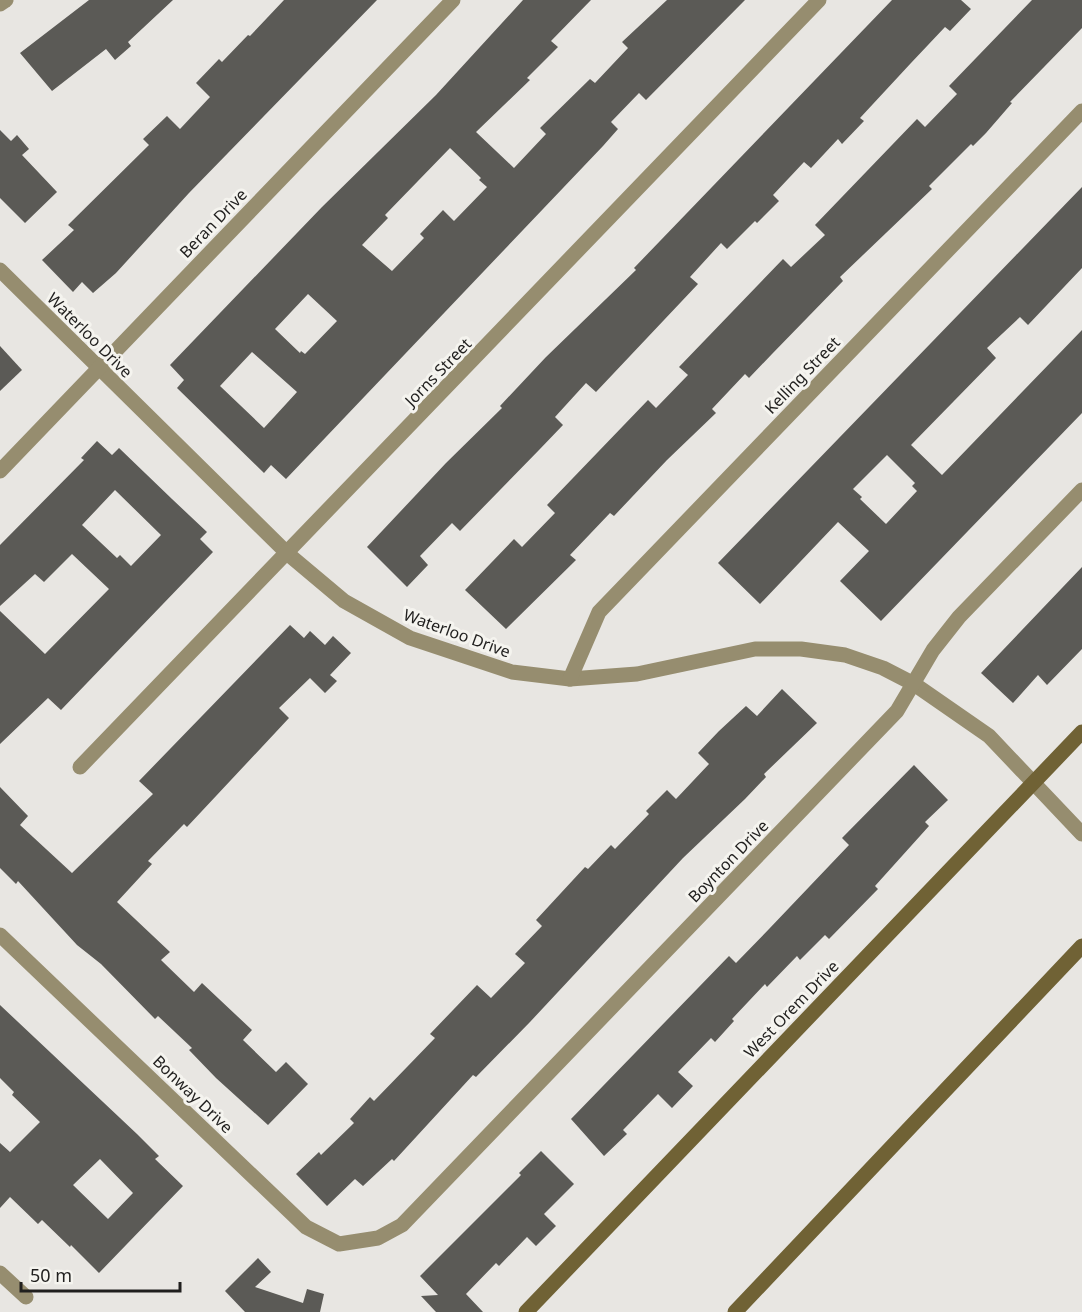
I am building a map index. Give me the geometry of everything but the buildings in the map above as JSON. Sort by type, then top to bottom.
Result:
[{"type":"main road","name":"West Orem Drive","points":[[526,1312],[1082,732]]},
{"type":"main road","points":[[735,1312],[1082,946]]},
{"type":"street","points":[[0,4],[6,0]]},
{"type":"street","name":"Beran Drive","points":[[0,471],[453,0]]},
{"type":"street","name":"Jorns Street","points":[[80,767],[288,554],[819,0]]},
{"type":"street","name":"Kelling Street","points":[[570,679],[599,612],[1082,111]]},
{"type":"street","name":"Waterloo Drive","points":[[0,270],[288,554],[344,601],[410,638],[512,672],[570,679],[637,674],[755,649],[845,655],[883,668],[914,684],[989,736],[1082,834]]},
{"type":"street","name":"Boynton Drive","points":[[378,1238],[402,1225],[897,711],[933,650],[959,617],[1082,490]]},
{"type":"street","name":"Bonway Drive","points":[[0,935],[306,1227],[339,1244],[378,1238]]},
{"type":"street","points":[[0,1273],[26,1297]]}]
